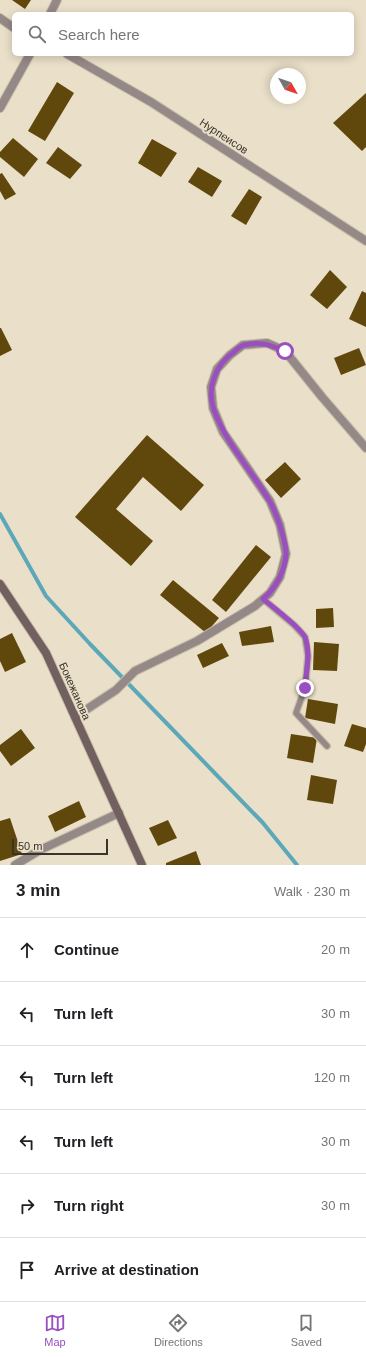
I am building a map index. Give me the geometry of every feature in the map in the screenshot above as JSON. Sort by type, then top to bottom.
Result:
[{"type":"street","points":[[51,12],[57,0]]},
{"type":"street","points":[[0,18],[12,27]]},
{"type":"street","points":[[0,108],[29,56]]},
{"type":"street","name":"Нурпеисов","points":[[70,56],[151,102],[366,241]]},
{"type":"street","points":[[75,717],[116,690],[135,671],[198,641],[255,606],[270,593],[280,578],[286,554],[280,525],[270,501],[223,432],[213,408],[211,386],[217,369],[230,355],[243,345],[267,343],[285,351],[366,448]]},
{"type":"street","name":"Бокежанова","points":[[0,584],[46,653],[142,865]]},
{"type":"street","points":[[15,865],[40,850],[119,813]]},
{"type":"lane","points":[[263,599],[294,625],[305,637],[308,656],[305,688],[296,713],[327,746]]},
{"type":"building","points":[[12,0],[31,0],[25,9]]},
{"type":"building","points":[[57,82],[74,93],[45,141],[28,131]]},
{"type":"building","points":[[366,93],[366,147],[362,151],[333,123]]},
{"type":"building","points":[[13,138],[38,159],[24,177],[0,157],[0,152]]},
{"type":"building","points":[[152,139],[177,153],[161,177],[138,163]]},
{"type":"building","points":[[58,147],[82,165],[70,179],[46,163]]},
{"type":"building","points":[[198,167],[222,181],[212,197],[188,182]]},
{"type":"building","points":[[2,173],[16,194],[5,200],[0,191],[0,174]]},
{"type":"building","points":[[249,189],[262,197],[246,225],[231,216]]},
{"type":"building","points":[[330,270],[347,287],[327,309],[310,295]]},
{"type":"building","points":[[362,291],[366,293],[366,327],[349,319]]},
{"type":"building","points":[[0,328],[12,350],[0,356]]},
{"type":"building","points":[[359,348],[366,365],[341,375],[334,358]]},
{"type":"building","points":[[147,435],[204,485],[181,511],[143,477],[116,509],[153,541],[131,566],[75,517]]},
{"type":"building","points":[[285,462],[301,479],[281,498],[265,480]]},
{"type":"building","points":[[256,545],[271,557],[226,612],[212,600]]},
{"type":"building","points":[[173,580],[219,618],[206,633],[160,595]]},
{"type":"building","points":[[333,608],[334,627],[316,628],[316,609]]},
{"type":"building","points":[[271,626],[274,642],[242,646],[239,632]]},
{"type":"building","points":[[12,633],[26,662],[5,672],[0,661],[0,639]]},
{"type":"building","points":[[314,642],[339,644],[337,671],[313,670]]},
{"type":"building","points":[[222,643],[229,656],[203,668],[197,655]]},
{"type":"building","points":[[308,699],[338,704],[335,724],[305,718]]},
{"type":"building","points":[[352,724],[366,728],[366,744],[363,752],[344,746]]},
{"type":"building","points":[[21,729],[35,748],[11,766],[0,751],[0,745]]},
{"type":"building","points":[[291,734],[317,738],[313,763],[287,758]]},
{"type":"building","points":[[311,775],[337,780],[333,804],[307,800]]},
{"type":"building","points":[[79,801],[86,817],[55,832],[48,816]]},
{"type":"building","points":[[10,818],[22,854],[0,861],[0,821]]},
{"type":"building","points":[[168,820],[177,838],[158,846],[149,828]]},
{"type":"building","points":[[196,851],[201,865],[166,865],[166,863]]},
{"type":"waterway","points":[[0,514],[46,596],[90,644],[263,823],[297,865]]},
{"type":"route","points":[[285,351],[267,343],[243,345],[230,355],[217,369],[211,386],[213,408],[223,432],[270,501],[280,525],[286,554],[280,578],[270,593],[263,599],[294,625],[305,637],[308,656],[305,688]]}]
